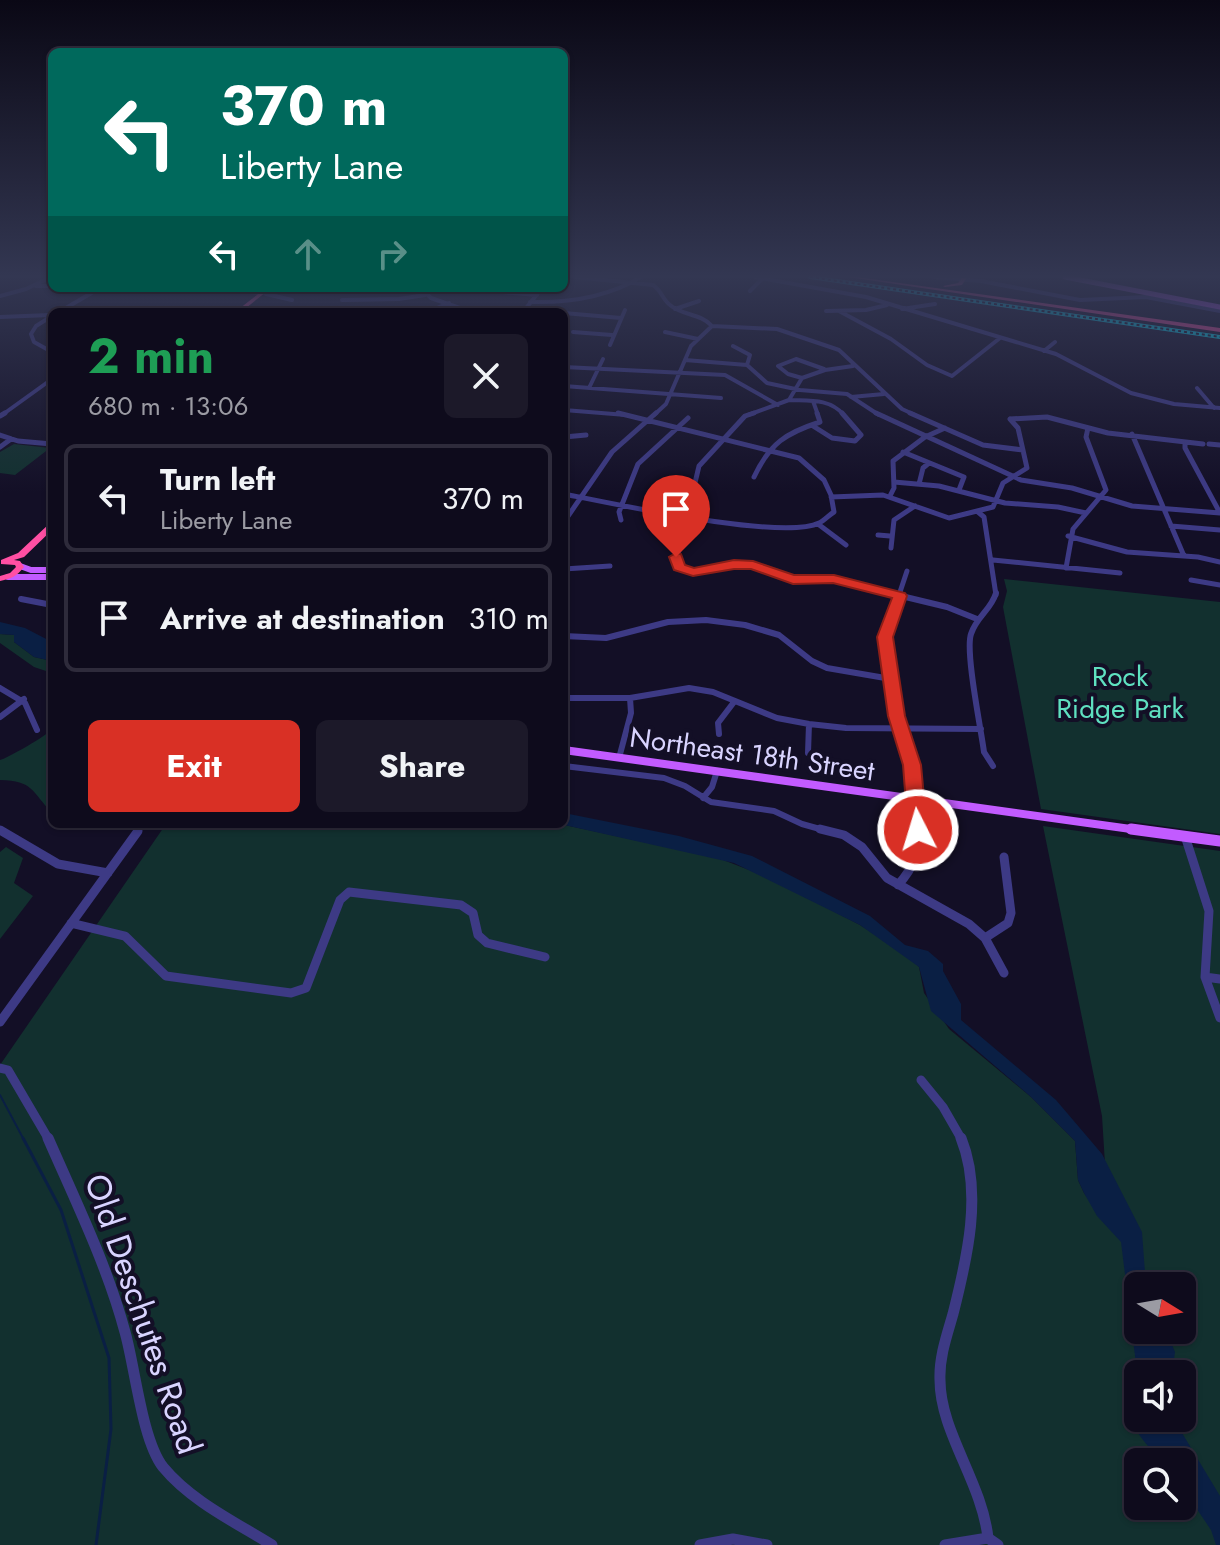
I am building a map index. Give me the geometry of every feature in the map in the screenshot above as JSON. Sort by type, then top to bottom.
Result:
[{"type":"highway","points":[[1,563],[21,555],[48,530]]},
{"type":"highway","points":[[3,579],[17,572],[48,537]]},
{"type":"highway","points":[[1,563],[20,565]]},
{"type":"main road","points":[[20,565],[30,570],[48,570]]},
{"type":"main road","points":[[3,579],[48,577]]},
{"type":"main road","name":"Northeast 18th Street","points":[[568,751],[1220,841]]},
{"type":"street","points":[[568,516],[612,452],[666,404],[692,349]]},
{"type":"street","points":[[739,349],[750,355],[747,365]]},
{"type":"street","points":[[836,349],[847,355],[853,366],[902,409],[988,447],[1023,450]]},
{"type":"street","points":[[903,349],[925,366],[952,376],[986,349]]},
{"type":"street","points":[[1038,349],[1071,361],[1131,393],[1174,404],[1217,408]]},
{"type":"street","points":[[589,388],[603,359]]},
{"type":"street","points":[[825,370],[796,359],[778,366],[788,374],[802,378],[825,370],[853,366]]},
{"type":"street","points":[[685,360],[747,365],[763,381],[794,390],[836,391],[851,397],[875,414],[1013,477],[1035,484],[1072,488],[1125,505],[1220,513]]},
{"type":"street","points":[[568,367],[732,377],[778,405]]},
{"type":"street","points":[[789,400],[802,378]]},
{"type":"street","points":[[0,416],[48,382]]},
{"type":"street","points":[[568,386],[674,392],[721,398]]},
{"type":"street","points":[[1197,388],[1217,408]]},
{"type":"street","points":[[851,397],[884,394]]},
{"type":"street","points":[[813,426],[823,434],[842,441],[855,441],[861,435],[841,409],[813,401],[789,400],[745,416],[722,439],[699,466],[676,557],[679,567],[701,572],[734,564],[753,565],[793,580],[834,579],[947,607],[977,619]]},
{"type":"street","points":[[754,477],[760,464],[791,430],[813,426],[820,419],[813,401]]},
{"type":"street","points":[[568,410],[604,410],[799,458],[815,468],[831,497],[834,512],[818,524],[786,528],[686,517],[568,495]]},
{"type":"street","points":[[831,497],[890,496],[949,518],[993,507],[998,502],[1003,483],[1027,468],[1018,428],[1010,419],[1047,417],[1088,428],[1220,445]]},
{"type":"street","points":[[621,520],[619,512],[638,464],[688,418]]},
{"type":"street","points":[[890,496],[894,482],[891,465],[903,452],[945,428]]},
{"type":"street","points":[[1066,568],[1068,536],[1106,490],[1086,437],[1088,428]]},
{"type":"street","points":[[1132,434],[1184,556]]},
{"type":"street","points":[[0,435],[48,444]]},
{"type":"street","points":[[568,437],[586,435]]},
{"type":"street","points":[[0,447],[11,439]]},
{"type":"street","points":[[1185,442],[1185,448],[1220,513]]},
{"type":"street","points":[[903,452],[964,477],[959,490]]},
{"type":"street","points":[[919,484],[923,468],[929,463]]},
{"type":"street","points":[[894,482],[959,490],[998,502],[1058,507],[1086,513]]},
{"type":"street","points":[[891,548],[894,520],[915,506]]},
{"type":"street","points":[[978,512],[984,517],[993,560],[996,598],[987,613],[977,619],[969,638],[984,752],[993,766]]},
{"type":"street","points":[[818,524],[846,545]]},
{"type":"street","points":[[1171,526],[1220,530]]},
{"type":"street","points":[[878,535],[890,536]]},
{"type":"street","points":[[1068,536],[1127,552],[1220,562]]},
{"type":"street","points":[[993,560],[1120,573]]},
{"type":"street","points":[[568,569],[610,566]]},
{"type":"street","points":[[898,885],[913,868],[918,852],[912,765],[900,729],[886,631],[907,571]]},
{"type":"street","points":[[1191,580],[1220,585]]},
{"type":"street","points":[[21,599],[48,604]]},
{"type":"street","points":[[568,636],[606,638],[668,622],[734,623],[779,635],[812,661],[827,668],[891,679]]},
{"type":"street","points":[[0,688],[24,699],[32,708],[37,730]]},
{"type":"street","points":[[568,698],[630,698],[689,688],[713,692],[777,718],[809,724],[981,729]]},
{"type":"street","points":[[619,758],[631,713],[630,698]]},
{"type":"street","points":[[0,717],[24,699]]},
{"type":"street","points":[[719,734],[718,723],[734,702]]},
{"type":"street","points":[[808,753],[809,724]]},
{"type":"street","points":[[568,766],[664,778],[719,804],[774,811],[802,824],[844,835],[862,847],[879,870],[898,885],[969,924],[985,938],[1004,973]]},
{"type":"street","points":[[703,798],[712,787],[717,771]]},
{"type":"street","points":[[0,830],[58,864],[108,873]]},
{"type":"street","points":[[0,1022],[138,831]]},
{"type":"street","points":[[1185,836],[1209,911],[1205,977],[1220,1018]]},
{"type":"street","points":[[985,938],[1008,923],[1011,913],[1004,857]]},
{"type":"street","points":[[71,923],[118,933],[130,940],[153,968],[166,976],[291,993],[306,988],[340,900],[349,892],[461,905],[476,915],[476,932],[484,942],[545,957]]},
{"type":"street","points":[[1205,977],[1220,979]]},
{"type":"street","name":"Old Deschutes Road","points":[[0,1068],[8,1070],[48,1137],[93,1237],[125,1331],[151,1442],[161,1464],[185,1490],[272,1545]]},
{"type":"street","points":[[921,1080],[957,1128],[968,1160],[968,1234],[939,1379],[944,1406],[983,1501],[993,1542],[945,1545]]},
{"type":"street","points":[[700,1545],[717,1539],[739,1538],[767,1545]]},
{"type":"green space","points":[[14,444],[48,448],[15,475],[0,473],[0,452]]},
{"type":"green space","name":"Rock Ridge Park","points":[[1004,579],[1220,602],[1220,834],[1041,809],[1003,607],[1007,591]]},
{"type":"green space","points":[[0,634],[14,635],[14,642],[34,657],[48,660],[48,672],[34,667],[0,643]]},
{"type":"green space","points":[[48,732],[48,808],[26,785],[0,780],[0,760]]},
{"type":"green space","points":[[568,826],[718,858],[767,877],[860,925],[912,959],[919,967],[924,993],[949,1029],[1031,1097],[1075,1141],[1078,1180],[1109,1228],[1102,1116],[1043,826],[1220,851],[1220,1545],[0,1545],[0,1065],[163,828]]},
{"type":"green space","points":[[6,847],[23,858],[14,883],[33,896],[0,939],[0,852]]},
{"type":"water","points":[[0,622],[25,628],[48,640],[48,660],[34,657],[14,642],[14,635],[0,634]]},
{"type":"water","points":[[568,814],[679,836],[752,856],[870,916],[905,945],[928,951],[943,964],[943,971],[961,1004],[961,1020],[1056,1100],[1102,1154],[1142,1232],[1145,1272],[1125,1272],[1121,1242],[1097,1216],[1078,1180],[1075,1141],[1031,1097],[931,1011],[919,967],[860,925],[734,863],[568,826]]},
{"type":"water","points":[[1134,1344],[1172,1344],[1175,1352],[1174,1360],[1136,1360]]},
{"type":"water","points":[[1138,1432],[1181,1432],[1191,1448],[1151,1448]]},
{"type":"water","points":[[1196,1456],[1220,1496],[1220,1545],[1216,1545],[1211,1530],[1196,1508]]},
{"type":"waterway","points":[[0,1095],[24,1140]]},
{"type":"waterway","points":[[23,1138],[61,1210],[109,1358],[111,1429],[96,1545]]},
{"type":"route","points":[[676,557],[679,567],[693,572],[734,564],[753,565],[793,580],[834,579],[900,596],[885,637],[897,716],[912,765],[918,830]]}]
